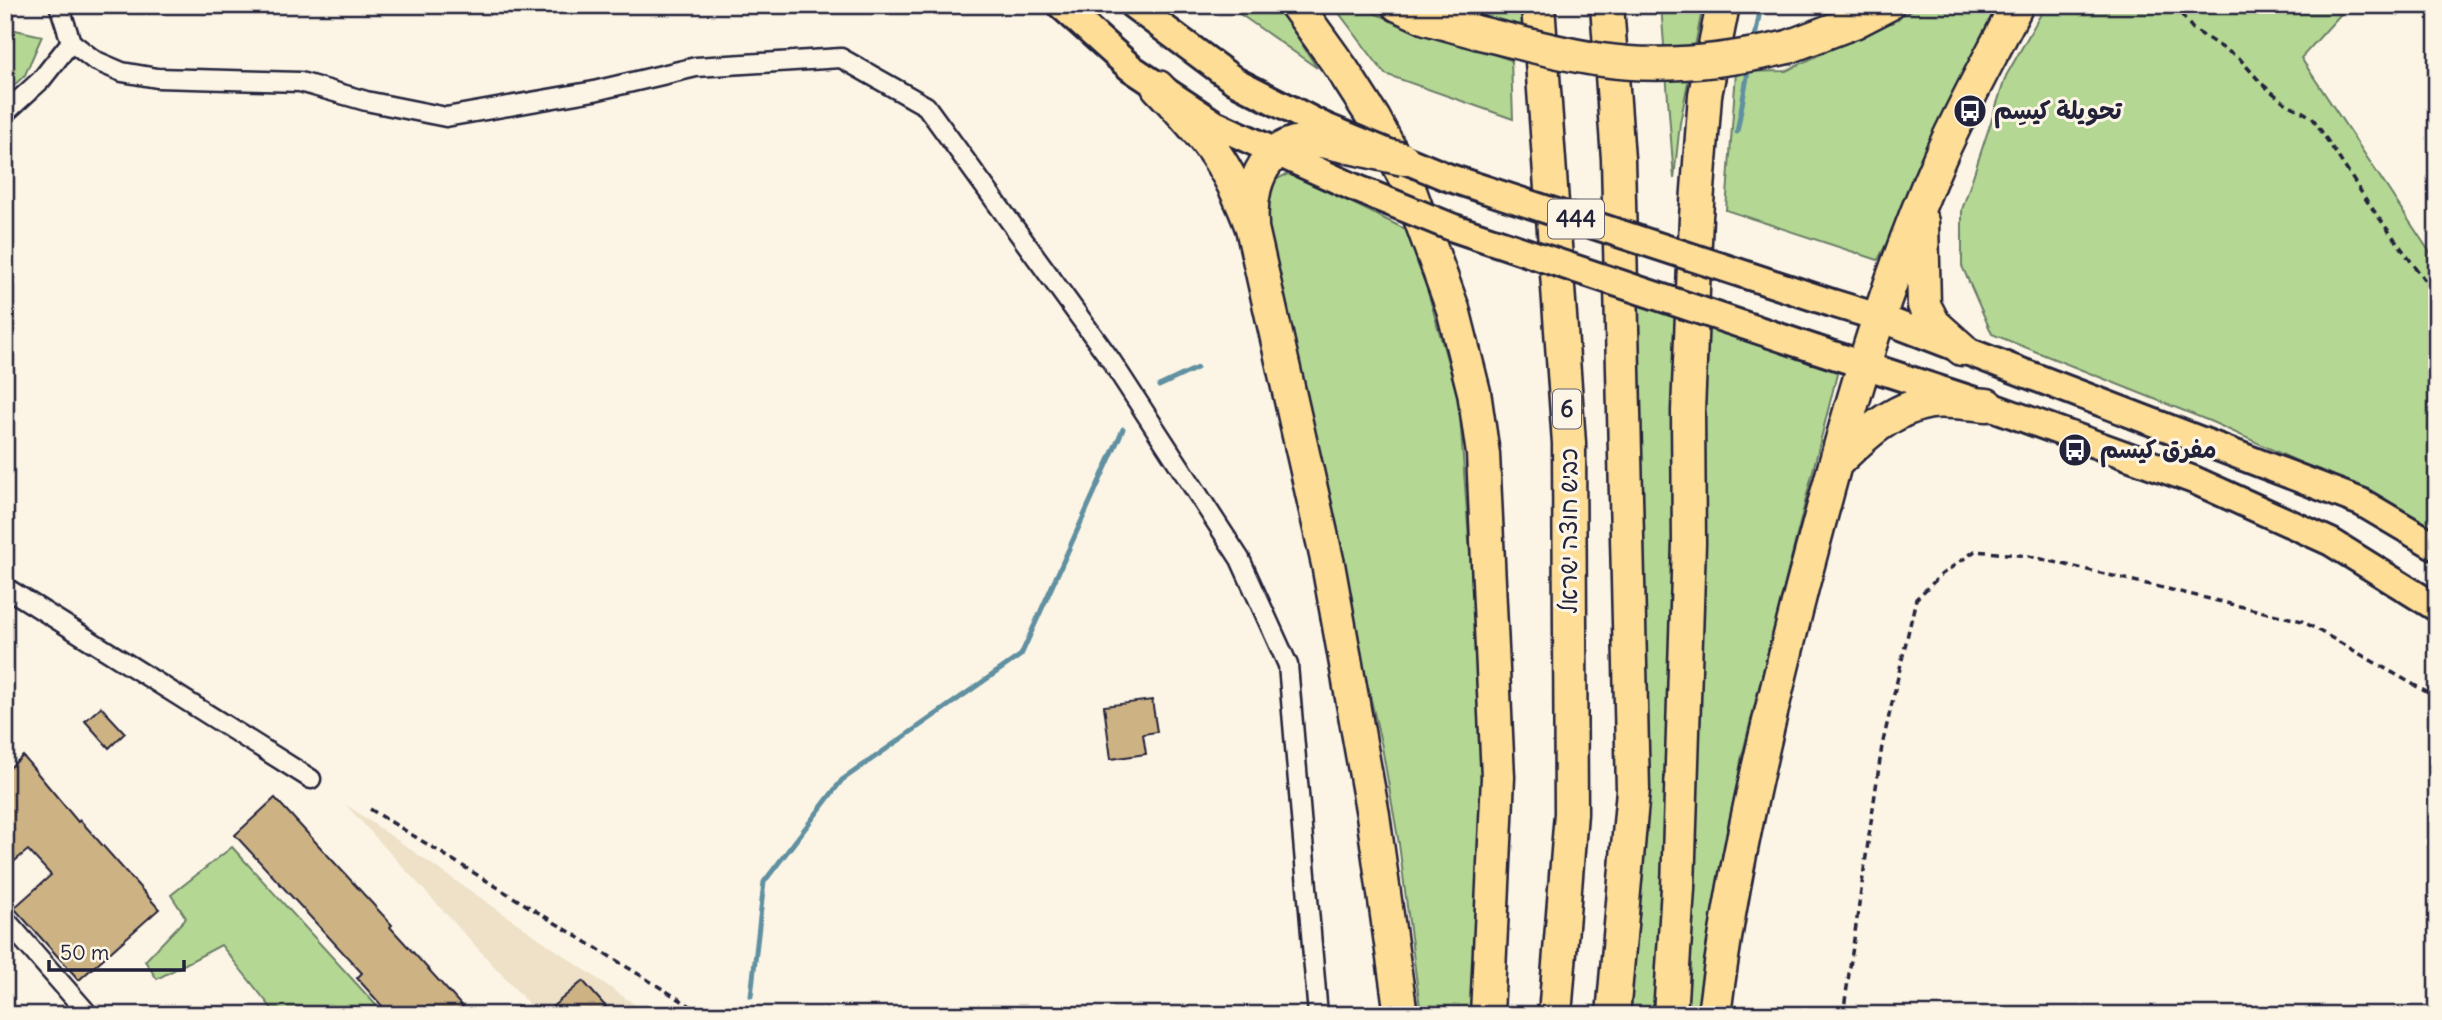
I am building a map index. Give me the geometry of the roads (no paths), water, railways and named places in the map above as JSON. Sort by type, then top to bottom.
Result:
[{"type":"highway","points":[[1296,5],[1362,99],[1406,180],[1454,309],[1474,392],[1485,482],[1498,777],[1487,1015]]},
{"type":"highway","points":[[1398,5],[1426,18],[1476,32],[1605,61],[1660,63],[1741,58],[1788,47],[1854,22],[1887,5]]},
{"type":"highway","name":"כביש חוצה ישראל","points":[[1538,5],[1569,443],[1571,813],[1555,1015]]},
{"type":"highway","points":[[1607,5],[1618,159],[1633,790],[1614,1015]]},
{"type":"highway","points":[[1670,1015],[1678,888],[1689,556],[1688,411],[1696,217],[1705,95],[1723,5]]},
{"type":"highway","points":[[1714,1015],[1723,947],[1757,767],[1834,465],[1863,364],[1878,317],[1940,157],[2017,5]]},
{"type":"highway","points":[[1158,88],[1213,146],[1241,198],[1252,228],[1328,564],[1374,815],[1401,1015]]},
{"type":"highway","points":[[1252,228],[1251,210],[1258,180],[1273,152],[1296,141],[1327,134],[1403,159]]},
{"type":"highway","points":[[1922,204],[1924,304],[1934,324],[1962,349]]},
{"type":"highway","points":[[1834,465],[1864,435],[1908,408],[1933,402],[1987,405]]},
{"type":"main road","name":"444","points":[[1061,5],[1131,68],[1158,88],[1215,124],[1273,152],[1454,228],[1987,405],[2207,485],[2331,542],[2437,608]]},
{"type":"main road","points":[[1133,5],[1235,82],[1327,134]]},
{"type":"main road","name":"444","points":[[1403,159],[1878,317],[2361,502],[2437,547]]},
{"type":"street","points":[[59,5],[71,42],[94,60],[122,72],[157,78],[300,82],[366,101],[446,117],[594,91],[696,67],[841,58],[926,106],[1110,359],[1240,559],[1288,665],[1318,1015]]},
{"type":"street","points":[[5,113],[41,80],[71,42]]},
{"type":"street","points":[[5,587],[311,779]]},
{"type":"street","points":[[5,919],[89,1015]]},
{"type":"waterway","points":[[1754,43],[1761,5]]},
{"type":"waterway","points":[[1737,132],[1749,66]]},
{"type":"waterway","points":[[1159,386],[1197,368]]},
{"type":"waterway","points":[[751,996],[764,882],[842,780],[1021,655],[1123,429]]},
{"type":"place","name":"تحويلة كيسِم","points":[[1970,111]]},
{"type":"place","name":"مفرق كيسم","points":[[2075,450]]}]
